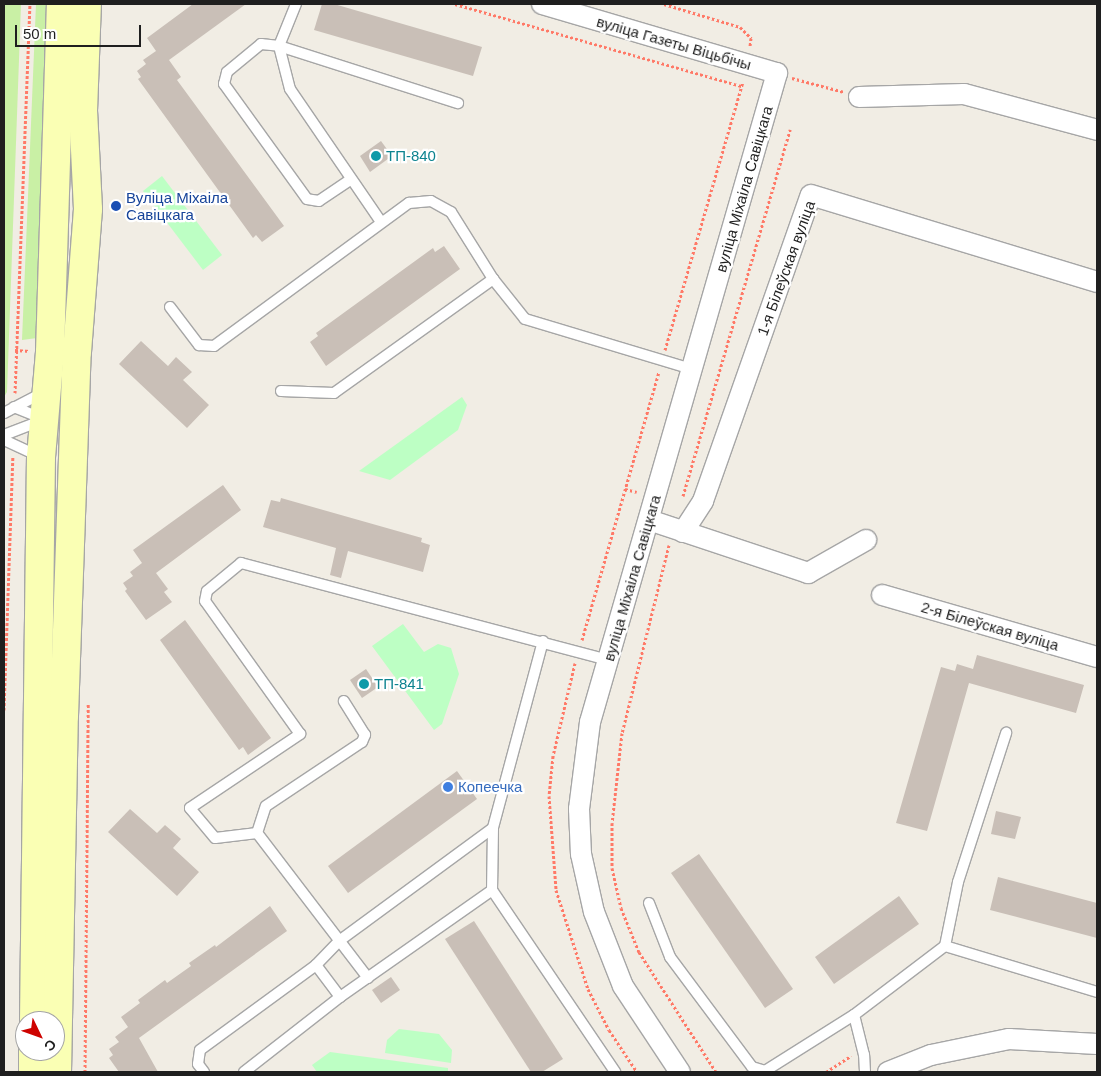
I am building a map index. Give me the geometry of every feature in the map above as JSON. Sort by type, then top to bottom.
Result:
[{"type":"main road","points":[[34,1011],[41,457],[47,390],[61,4]]},
{"type":"main road","points":[[57,1072],[64,716],[76,352],[88,209],[83,111],[87,4]]},
{"type":"main road","points":[[44,420],[75,418]]},
{"type":"street","name":"вуліца Газеты Віцьбічы","points":[[542,4],[777,73]]},
{"type":"street","name":"вуліца Міхаіла Савіцкага","points":[[680,1072],[623,986],[594,912],[581,854],[579,809],[590,722],[777,73]]},
{"type":"street","points":[[859,97],[964,94],[1097,130]]},
{"type":"street","name":"1-я Білеўская вуліца","points":[[678,531],[703,500],[811,195],[1097,282]]},
{"type":"street","points":[[649,520],[808,573],[866,540]]},
{"type":"street","name":"2-я Білеўская вуліца","points":[[882,595],[1097,657]]},
{"type":"street","points":[[888,1072],[931,1055],[1009,1039],[1097,1044]]},
{"type":"lane","points":[[296,4],[279,46],[290,89],[350,180],[381,222]]},
{"type":"lane","points":[[350,180],[319,201],[307,199],[224,84],[227,72],[261,44],[279,46],[458,103]]},
{"type":"lane","points":[[170,307],[199,345],[214,346],[409,203],[431,200],[451,212],[493,279],[525,319],[692,369]]},
{"type":"lane","points":[[281,391],[334,393],[493,279]]},
{"type":"lane","points":[[4,413],[47,390]]},
{"type":"lane","points":[[14,407],[44,420]]},
{"type":"lane","points":[[4,435],[44,420]]},
{"type":"lane","points":[[9,441],[41,457]]},
{"type":"lane","points":[[257,832],[215,838],[190,808],[300,734],[205,601],[207,591],[241,563],[543,641],[608,660]]},
{"type":"lane","points":[[543,641],[494,828],[492,890],[615,1072]]},
{"type":"lane","points":[[257,832],[266,806],[362,742],[365,734],[344,701]]},
{"type":"lane","points":[[649,903],[670,957],[752,1068],[765,1071],[854,1015],[945,946],[958,882],[1006,733]]},
{"type":"lane","points":[[204,1072],[198,1064],[200,1050],[316,965],[339,940],[494,828]]},
{"type":"lane","points":[[257,832],[368,978]]},
{"type":"lane","points":[[244,1072],[340,997],[492,890]]},
{"type":"lane","points":[[945,946],[1097,992]]},
{"type":"lane","points":[[316,965],[340,997]]},
{"type":"lane","points":[[854,1015],[862,1048],[864,1072]]},
{"type":"path","points":[[14,407],[30,4]]},
{"type":"path","points":[[455,4],[741,86]]},
{"type":"path","points":[[777,73],[859,97]]},
{"type":"path","points":[[716,1072],[639,952],[621,908],[612,868],[612,823],[622,733],[790,129]]},
{"type":"path","points":[[4,710],[9,441]]},
{"type":"path","points":[[85,1072],[88,701]]},
{"type":"path","points":[[826,1072],[862,1048]]},
{"type":"green space","points":[[4,4],[21,4],[7,392],[4,397]]},
{"type":"green space","points":[[36,4],[54,4],[37,338],[22,340]]},
{"type":"green space","points":[[162,176],[222,255],[203,270],[143,191]]},
{"type":"green space","points":[[462,397],[467,405],[458,430],[390,480],[359,471]]},
{"type":"green space","points":[[403,624],[424,652],[438,644],[451,648],[459,674],[442,724],[434,730],[372,646]]},
{"type":"green space","points":[[399,1029],[439,1034],[452,1050],[451,1063],[385,1053],[387,1040]]},
{"type":"green space","points":[[330,1052],[448,1068],[448,1072],[317,1072],[312,1065]]},
{"type":"building","points":[[193,4],[246,4],[169,60],[181,77],[177,80],[284,226],[262,242],[256,235],[253,238],[138,79],[141,77],[137,71],[146,64],[143,60],[156,51],[147,38]]},
{"type":"building","points":[[322,4],[334,4],[482,47],[473,76],[314,30]]},
{"type":"building","name":"ТП-840","points":[[381,141],[392,156],[370,172],[360,156]]},
{"type":"building","points":[[444,246],[460,269],[326,366],[310,342],[318,336],[316,333],[433,248],[435,252]]},
{"type":"building","points":[[141,341],[168,366],[176,357],[192,372],[183,380],[209,405],[187,428],[119,364]]},
{"type":"building","points":[[223,485],[241,510],[156,573],[168,589],[164,592],[172,602],[146,620],[125,591],[127,589],[123,583],[133,576],[130,572],[142,563],[133,550]]},
{"type":"building","points":[[281,498],[422,538],[421,542],[430,545],[423,572],[348,551],[341,578],[330,575],[336,548],[263,527],[271,500],[280,502]]},
{"type":"building","points":[[185,620],[271,738],[248,755],[243,747],[239,750],[160,640]]},
{"type":"building","points":[[977,655],[1084,685],[1076,713],[969,683],[927,831],[896,823],[941,667],[955,671],[957,664],[973,669]]},
{"type":"building","name":"ТП-841","points":[[366,669],[378,687],[362,698],[350,680]]},
{"type":"building","points":[[457,771],[477,799],[348,893],[328,866]]},
{"type":"building","points":[[130,809],[157,833],[165,825],[181,839],[173,848],[199,872],[177,896],[108,832]]},
{"type":"building","points":[[996,811],[1021,817],[1015,839],[991,834]]},
{"type":"building","points":[[699,854],[793,989],[765,1008],[671,873]]},
{"type":"building","points":[[998,877],[1097,903],[1097,938],[990,910]]},
{"type":"building","points":[[899,896],[919,924],[834,984],[815,957]]},
{"type":"building","points":[[270,906],[287,931],[139,1038],[158,1072],[119,1072],[109,1058],[113,1055],[109,1049],[119,1042],[115,1037],[128,1027],[121,1017],[140,1003],[138,1000],[165,980],[167,983],[191,966],[189,963],[215,945],[216,947]]},
{"type":"building","points":[[474,921],[563,1059],[542,1072],[531,1072],[445,939]]},
{"type":"building","points":[[391,977],[400,990],[381,1003],[372,990]]},
{"type":"place","name":"ТП-840","points":[[376,156]]},
{"type":"place","name":"Вуліца Міхаіла Савіцкага","points":[[116,206]]},
{"type":"place","name":"ТП-841","points":[[364,684]]},
{"type":"place","name":"Копеечка","points":[[448,787]]}]
